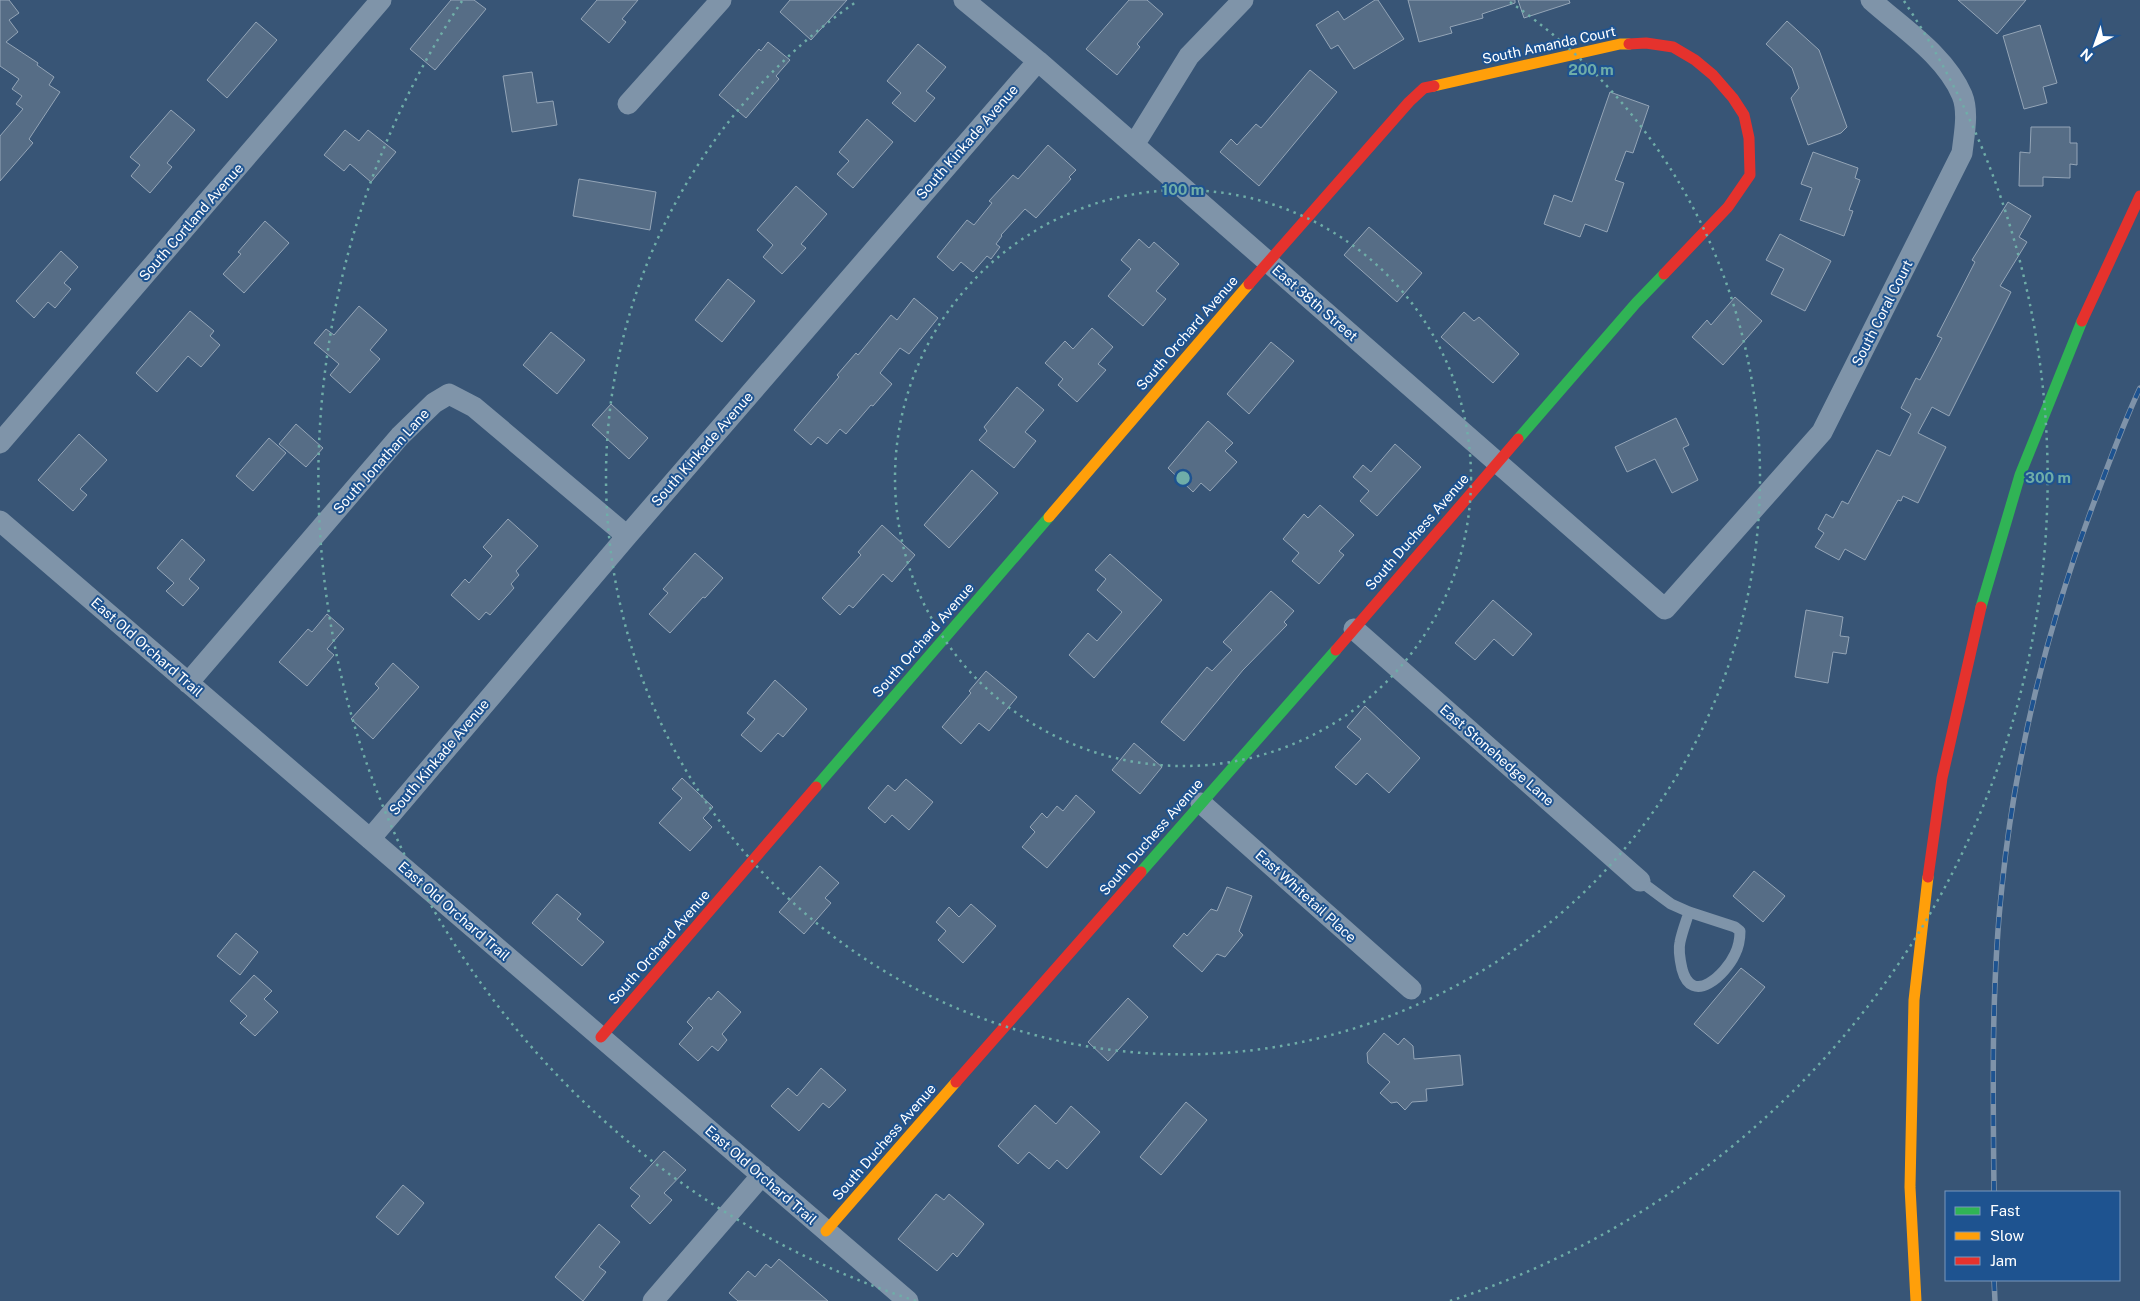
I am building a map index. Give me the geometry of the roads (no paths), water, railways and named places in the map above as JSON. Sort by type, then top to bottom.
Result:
[{"type":"street","name":"South Cortland Avenue","points":[[0,443],[381,0]]},
{"type":"street","points":[[628,104],[720,0]]},
{"type":"street","name":"East 38th Street","points":[[964,0],[1038,61],[1666,609]]},
{"type":"street","points":[[1134,145],[1189,56],[1243,0]]},
{"type":"street","name":"South Coral Court","points":[[1666,609],[1822,432],[1962,153],[1965,125],[1962,96],[1940,62],[1871,0]]},
{"type":"street","name":"South Amanda Court","points":[[1268,262],[1409,102],[1424,88],[1620,44],[1646,43],[1674,47],[1696,60],[1713,75],[1733,98],[1744,115],[1749,138],[1750,175],[1728,207],[1636,303],[1498,462]]},
{"type":"street","name":"South Kinkade Avenue","points":[[370,839],[627,536],[1038,61]]},
{"type":"street","points":[[1916,1301],[1910,1187],[1914,1000],[1927,882],[1942,778],[1978,618],[2020,475],[2088,306],[2140,196]]},
{"type":"street","name":"South Orchard Avenue","points":[[601,1037],[1268,262]]},
{"type":"street","name":"South Jonathan Lane","points":[[188,683],[400,436],[434,403],[449,394],[474,406],[627,536]]},
{"type":"street","name":"South Duchess Avenue","points":[[826,1231],[1498,462]]},
{"type":"street","name":"East Old Orchard Trail","points":[[0,521],[908,1301]]},
{"type":"street","name":"East Stonehedge Lane","points":[[1354,629],[1640,881]]},
{"type":"street","name":"East Whitetail Place","points":[[1201,803],[1411,990]]},
{"type":"street","points":[[653,1301],[762,1175]]},
{"type":"lane","points":[[1640,881],[1671,904],[1735,927],[1740,931],[1740,941],[1735,955],[1714,981],[1705,986],[1698,987],[1689,983],[1684,975],[1680,960],[1680,943],[1689,912]]},
{"type":"railway","points":[[1994,1191],[1994,1039],[1998,924],[2016,783],[2038,682],[2066,582],[2110,460],[2140,388]]},
{"type":"railway","points":[[1994,1281],[1995,1301]]}]
